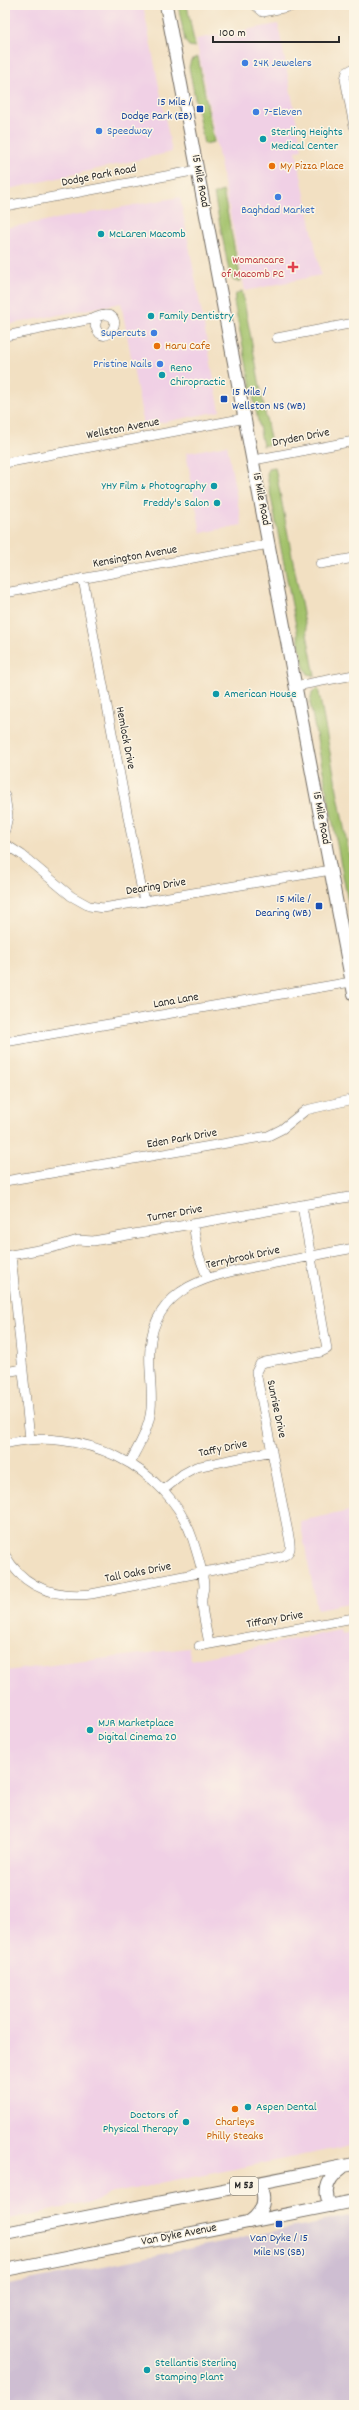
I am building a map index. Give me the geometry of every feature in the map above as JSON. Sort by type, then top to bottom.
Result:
[{"type":"main road","name":"15 Mile Road","points":[[166,5],[254,460],[353,988]]},
{"type":"main road","name":"M 53","points":[[5,2233],[349,2165]]},
{"type":"main road","points":[[331,2206],[327,2196],[328,2181],[349,2165]]},
{"type":"main road","points":[[248,2222],[256,2216],[262,2206],[263,2193],[258,2183]]},
{"type":"main road","name":"Van Dyke Avenue","points":[[5,2270],[354,2201]]},
{"type":"street","points":[[257,8],[298,5]]},
{"type":"street","points":[[350,70],[345,80],[354,126]]},
{"type":"street","name":"Dodge Park Road","points":[[5,206],[198,170]]},
{"type":"street","points":[[5,336],[84,321],[104,315],[110,316],[114,321],[114,328],[110,333],[104,335],[84,321]]},
{"type":"street","points":[[96,329],[95,323],[98,317]]},
{"type":"street","points":[[277,338],[354,324]]},
{"type":"street","name":"Wellston Avenue","points":[[5,463],[246,418]]},
{"type":"street","name":"Dryden Drive","points":[[254,460],[354,441]]},
{"type":"street","name":"Kensington Avenue","points":[[5,593],[269,544]]},
{"type":"street","points":[[320,564],[354,558]]},
{"type":"street","name":"Hemlock Drive","points":[[83,579],[144,902]]},
{"type":"street","points":[[296,686],[354,675]]},
{"type":"street","points":[[5,796],[8,816],[5,830]]},
{"type":"street","name":"Dearing Drive","points":[[5,844],[22,855],[71,896],[89,906],[103,908],[331,870]]},
{"type":"street","name":"Lana Lane","points":[[5,1042],[353,988]]},
{"type":"street","name":"Eden Park Drive","points":[[5,1181],[264,1137],[282,1129],[306,1110],[354,1099]]},
{"type":"street","name":"Turner Drive","points":[[8,1255],[55,1247],[78,1240],[93,1241],[349,1197]]},
{"type":"street","name":"Sunrise Drive","points":[[289,1552],[290,1545],[256,1376],[258,1367],[265,1362],[321,1352],[327,1349],[302,1206]]},
{"type":"street","points":[[193,1224],[198,1253],[207,1277]]},
{"type":"street","name":"Terrybrook Drive","points":[[130,1462],[143,1437],[151,1410],[149,1354],[154,1329],[167,1304],[175,1296],[207,1277],[354,1248]]},
{"type":"street","points":[[8,1255],[23,1369],[30,1439]]},
{"type":"street","points":[[5,1372],[23,1369]]},
{"type":"street","points":[[5,1444],[30,1439],[65,1440],[89,1445],[130,1462],[163,1490],[179,1512],[190,1533],[204,1587],[202,1606],[209,1644]]},
{"type":"street","name":"Taffy Drive","points":[[163,1490],[196,1467],[272,1451]]},
{"type":"street","name":"Tall Oaks Drive","points":[[5,1555],[14,1568],[29,1582],[45,1590],[70,1596],[281,1557],[289,1552]]},
{"type":"street","name":"Tiffany Drive","points":[[199,1646],[354,1618]]},
{"type":"shaded area","points":[[5,5],[143,5],[172,152],[5,190]]},
{"type":"shaded area","points":[[278,24],[302,150],[296,151],[321,275],[245,291],[196,39]]},
{"type":"shaded area","points":[[180,197],[220,411],[144,426],[121,303],[5,325],[5,228]]},
{"type":"shaded area","points":[[227,445],[242,525],[201,533],[186,453]]},
{"type":"shaded area","points":[[354,1510],[354,1602],[317,1609],[300,1521]]},
{"type":"shaded area","points":[[340,1630],[341,1634],[354,1632],[354,2145],[109,2194],[96,2201],[5,2220],[5,1671],[188,1648],[191,1660]]},
{"type":"shaded area","name":"Stellantis Sterling Stamping Plant","points":[[354,2215],[354,2405],[5,2405],[5,2286]]},
{"type":"green space","points":[[178,5],[187,5],[195,47],[189,46],[185,41]]},
{"type":"green space","points":[[198,57],[214,142],[204,144],[189,67],[191,60]]},
{"type":"green space","points":[[223,191],[241,281],[234,281],[230,276],[214,194]]},
{"type":"green space","points":[[242,291],[271,444],[263,446],[234,302],[236,294]]},
{"type":"green space","points":[[275,467],[315,676],[308,674],[304,667],[267,476],[268,468]]},
{"type":"green space","points":[[318,688],[354,881],[354,933],[310,703],[312,693]]},
{"type":"place","name":"24K Jewelers","points":[[245,63]]},
{"type":"place","name":"15 Mile / Dodge Park (EB)","points":[[200,109]]},
{"type":"place","name":"7-Eleven","points":[[256,112]]},
{"type":"place","name":"Speedway","points":[[99,131]]},
{"type":"place","name":"Sterling Heights Medical Center","points":[[263,139]]},
{"type":"place","name":"My Pizza Place","points":[[272,166]]},
{"type":"place","name":"Baghdad Market","points":[[278,197]]},
{"type":"place","name":"McLaren Macomb","points":[[101,234]]},
{"type":"place","name":"Womancare of Macomb PC","points":[[293,267]]},
{"type":"place","name":"Family Dentistry","points":[[151,316]]},
{"type":"place","name":"Supercuts","points":[[154,333]]},
{"type":"place","name":"Haru Cafe","points":[[157,346]]},
{"type":"place","name":"Pristine Nails","points":[[160,364]]},
{"type":"place","name":"Reno Chiropractic","points":[[162,375]]},
{"type":"place","name":"15 Mile / Wellston NS (WB)","points":[[224,399]]},
{"type":"place","name":"YHY Film & Photography","points":[[214,486]]},
{"type":"place","name":"Freddy's Salon","points":[[217,503]]},
{"type":"place","name":"American House","points":[[216,694]]},
{"type":"place","name":"15 Mile / Dearing (WB)","points":[[319,906]]},
{"type":"place","name":"MJR Marketplace Digital Cinema 20","points":[[90,1730]]},
{"type":"place","name":"Aspen Dental","points":[[248,2107]]},
{"type":"place","name":"Charleys Philly Steaks","points":[[235,2109]]},
{"type":"place","name":"Doctors of Physical Therapy","points":[[186,2122]]},
{"type":"place","name":"Van Dyke / 15 Mile NS (SB)","points":[[279,2224]]},
{"type":"place","name":"Stellantis Sterling Stamping Plant","points":[[147,2370]]}]
